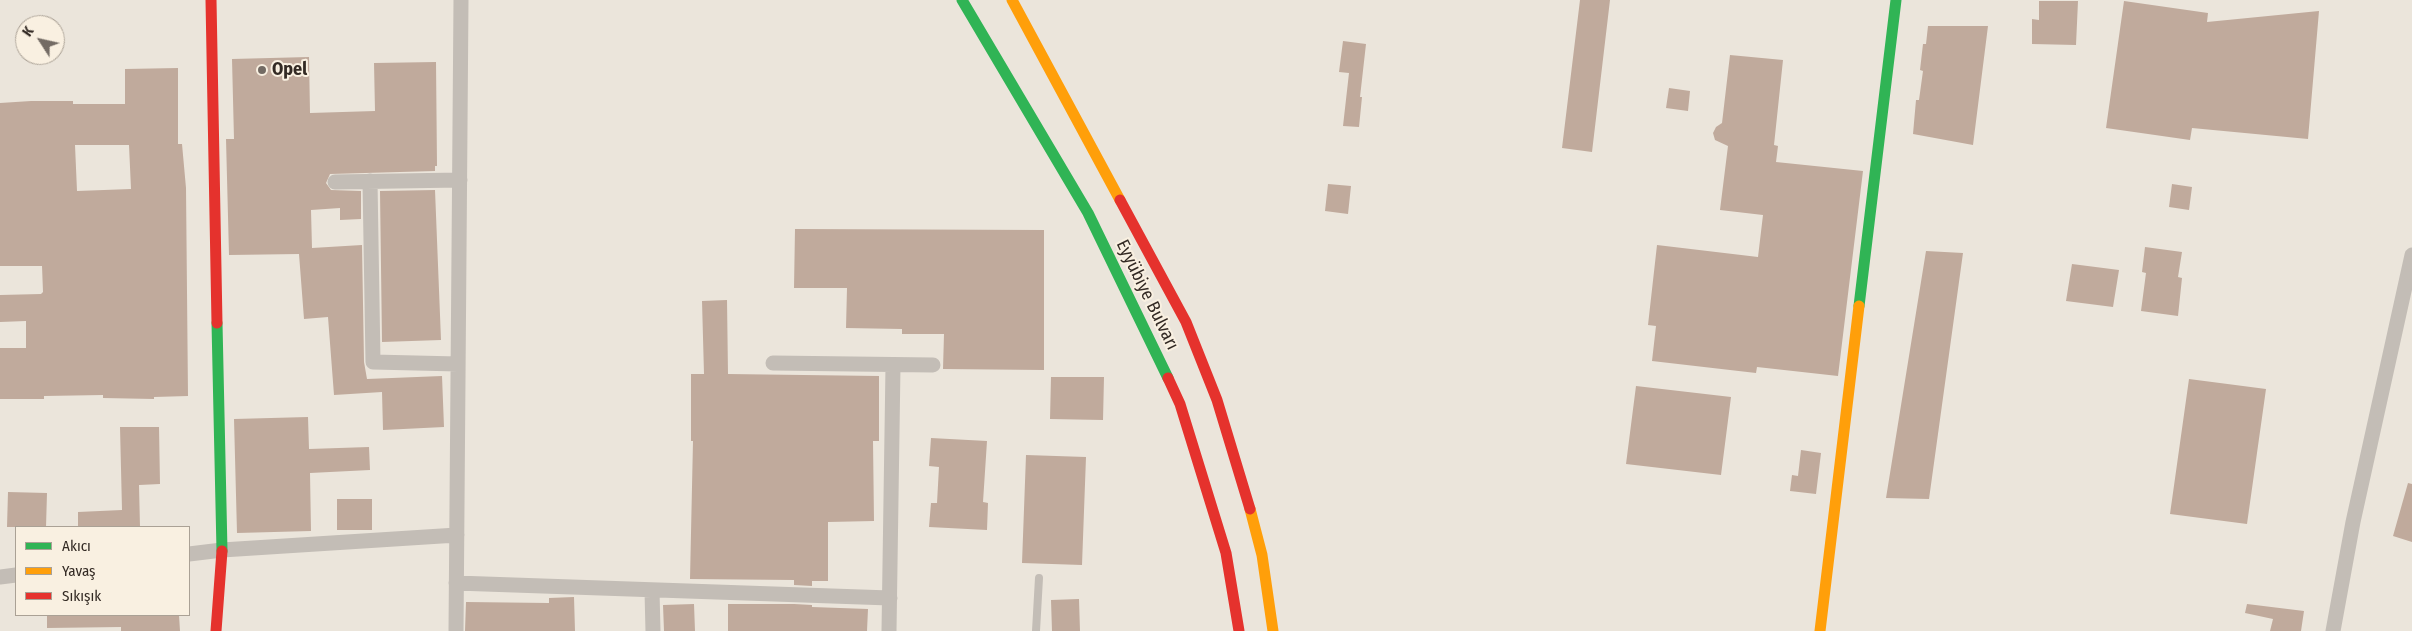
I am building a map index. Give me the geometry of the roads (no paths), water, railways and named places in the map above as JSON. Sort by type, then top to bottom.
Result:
[{"type":"main road","points":[[211,0],[222,550],[216,631]]},
{"type":"main road","name":"Eyyübiye Bulvarı","points":[[962,0],[1042,132],[1088,213],[1180,404],[1226,553],[1239,631]]},
{"type":"main road","name":"Eyyübiye Bulvarı","points":[[1012,0],[1186,322],[1217,400],[1243,484],[1262,555],[1274,631]]},
{"type":"main road","points":[[1820,631],[1896,0]]},
{"type":"main road","points":[[1028,10],[1028,29]]},
{"type":"street","points":[[456,631],[461,0]]},
{"type":"street","points":[[335,182],[460,180]]},
{"type":"street","points":[[370,181],[373,362],[458,364]]},
{"type":"street","points":[[2334,631],[2354,522],[2412,255]]},
{"type":"street","points":[[773,362],[893,366],[933,365]]},
{"type":"street","points":[[890,631],[893,366]]},
{"type":"street","points":[[190,554],[222,550],[457,535]]},
{"type":"street","points":[[0,577],[15,575]]},
{"type":"street","points":[[456,583],[890,598]]},
{"type":"street","points":[[652,591],[653,631]]},
{"type":"lane","points":[[1036,631],[1039,578]]},
{"type":"place","name":"Opel","points":[[262,70]]}]
